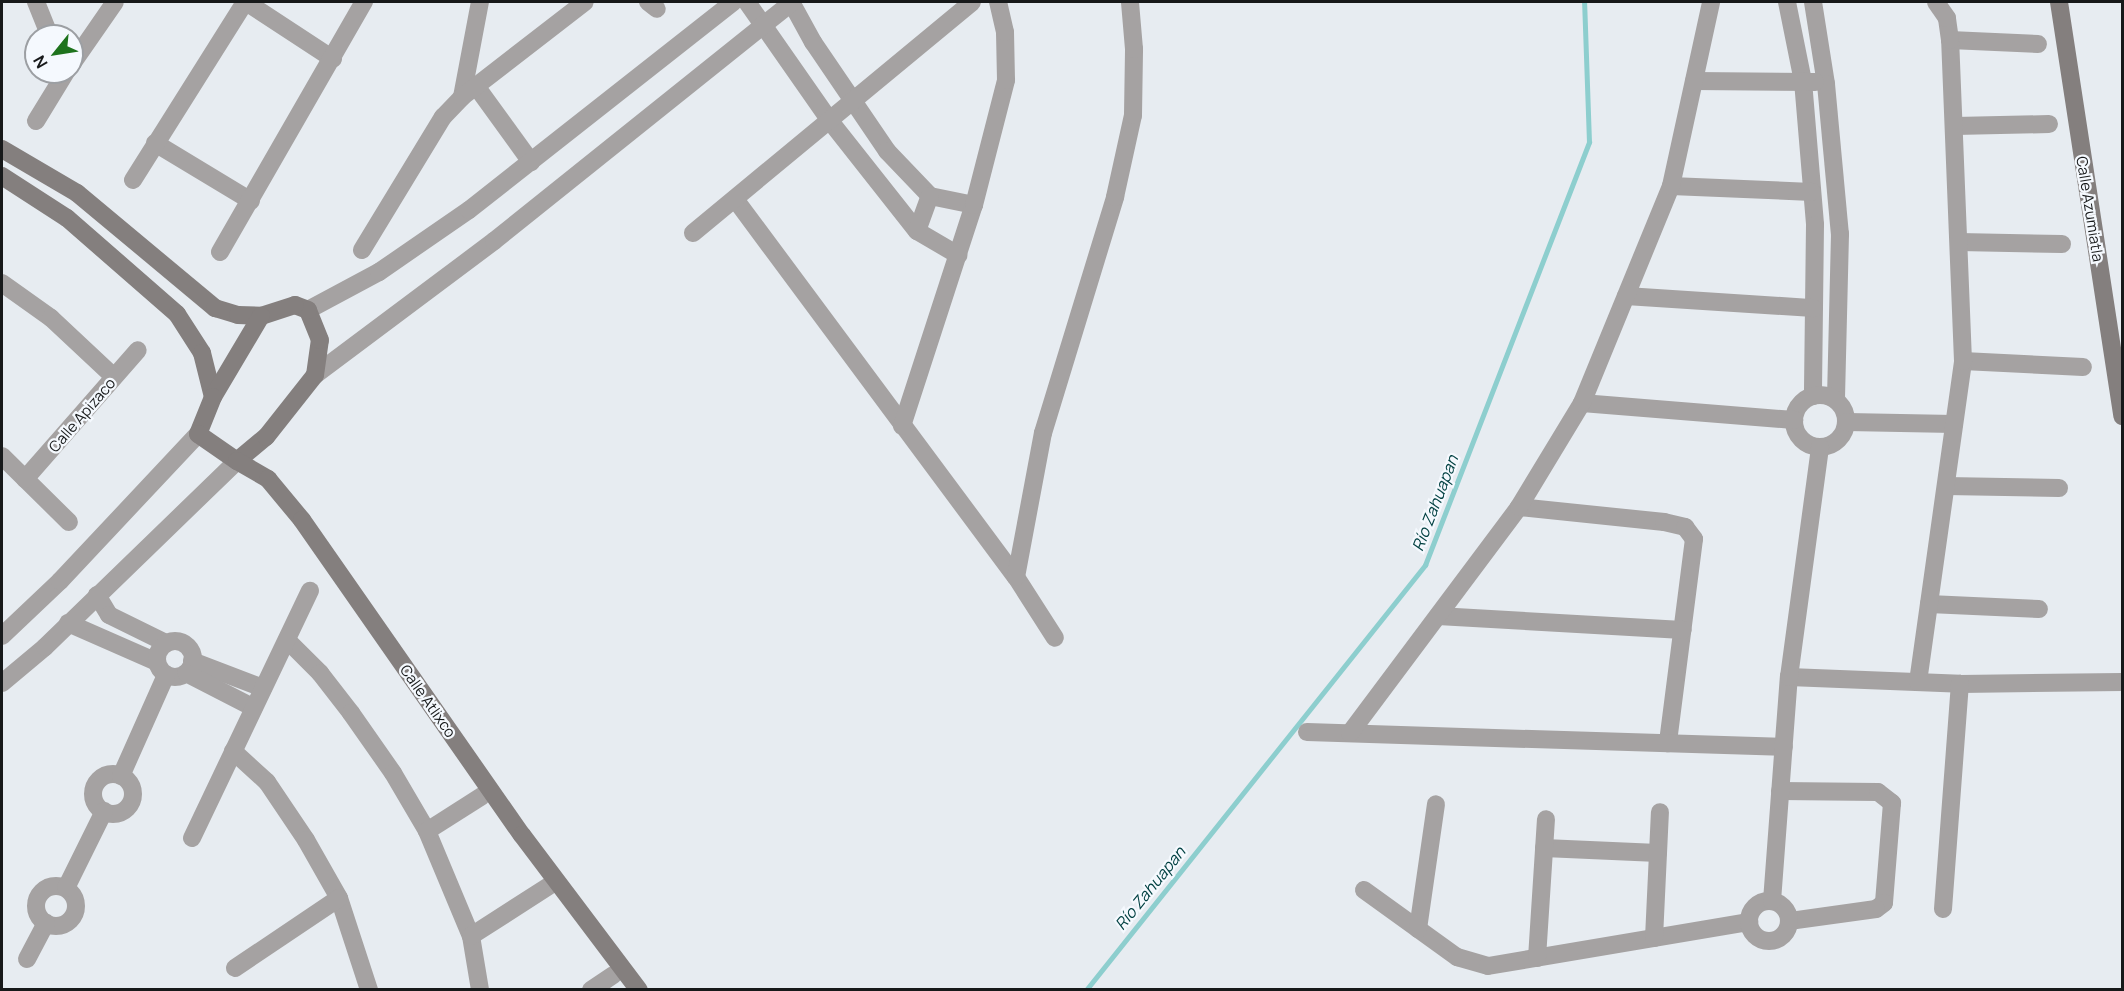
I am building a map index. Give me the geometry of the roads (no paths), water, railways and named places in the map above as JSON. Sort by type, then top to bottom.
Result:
[{"type":"street","points":[[36,2],[45,24]]},
{"type":"street","points":[[84,46],[115,2]]},
{"type":"street","points":[[133,180],[246,2],[333,59]]},
{"type":"street","points":[[220,252],[364,2]]},
{"type":"street","points":[[480,2],[469,91],[531,162]]},
{"type":"street","points":[[362,250],[444,117],[469,91],[585,2]]},
{"type":"street","points":[[308,310],[379,272],[531,162],[604,100],[733,2]]},
{"type":"street","points":[[747,2],[830,121],[917,231],[958,255]]},
{"type":"street","points":[[2,683],[237,461],[266,437],[315,375],[494,241],[791,2],[813,42],[887,151],[930,196],[974,206]]},
{"type":"street","points":[[693,233],[972,2]]},
{"type":"street","points":[[902,426],[974,206],[1006,80],[1005,32],[998,2]]},
{"type":"street","points":[[1016,577],[1043,433],[1115,197],[1132,115],[1134,49],[1130,2]]},
{"type":"street","points":[[1350,733],[1519,507],[1582,403],[1671,186],[1711,2]]},
{"type":"street","points":[[1787,2],[1803,81],[1815,225],[1813,396]]},
{"type":"street","points":[[1813,2],[1826,84],[1840,234],[1836,400],[1847,422],[1841,437],[1820,447]]},
{"type":"street","points":[[1918,682],[1964,361],[1950,40],[1947,18],[1936,2]]},
{"type":"street","name":"Calle Azumiatla","points":[[2059,2],[2122,416]]},
{"type":"street","points":[[1950,40],[2038,44]]},
{"type":"street","points":[[787,62],[813,42]]},
{"type":"street","points":[[1694,81],[1803,81],[1826,84]]},
{"type":"street","points":[[36,121],[58,84]]},
{"type":"street","points":[[1955,126],[2049,124]]},
{"type":"street","points":[[155,143],[251,201]]},
{"type":"street","points":[[872,174],[887,151]]},
{"type":"street","points":[[213,397],[202,352],[177,314],[126,267],[67,218],[2,176],[10,152],[77,193],[143,246],[195,295],[215,308],[238,315],[261,316],[295,305],[308,310],[320,340],[315,375]]},
{"type":"street","points":[[1671,186],[1812,192]]},
{"type":"street","points":[[917,231],[930,196]]},
{"type":"street","points":[[735,199],[1016,577],[1056,638]]},
{"type":"street","points":[[1815,225],[1840,234]]},
{"type":"street","points":[[1959,242],[2062,244]]},
{"type":"street","points":[[126,267],[143,246]]},
{"type":"street","points":[[2,284],[51,318],[114,377]]},
{"type":"street","points":[[177,314],[195,295]]},
{"type":"street","points":[[1626,296],[1814,308]]},
{"type":"street","points":[[2,636],[60,581],[198,434],[213,397],[261,316]]},
{"type":"street","name":"Calle Apizaco","points":[[25,479],[138,350]]},
{"type":"street","points":[[1964,361],[2084,367]]},
{"type":"street","points":[[1820,447],[1799,436],[1794,420],[1799,405],[1813,396],[1836,400]]},
{"type":"street","points":[[1582,403],[1794,420]]},
{"type":"street","points":[[1847,422],[1954,424]]},
{"type":"street","name":"Calle Atlixco","points":[[198,434],[268,479],[302,520],[522,835],[639,990]]},
{"type":"street","points":[[1772,901],[1789,677],[1820,447]]},
{"type":"street","points":[[2,456],[69,522]]},
{"type":"street","points":[[1946,486],[2059,488]]},
{"type":"street","points":[[1519,507],[1664,522],[1685,527],[1694,539],[1668,743]]},
{"type":"street","points":[[192,838],[310,591]]},
{"type":"street","points":[[97,595],[109,615],[166,643],[182,643],[190,650],[189,667]]},
{"type":"street","points":[[1929,604],[2039,609]]},
{"type":"street","points":[[1438,616],[1683,630]]},
{"type":"street","points":[[68,623],[162,668],[189,667],[263,688]]},
{"type":"street","points":[[286,640],[314,666],[351,713],[393,773],[428,831],[471,936],[478,989]]},
{"type":"street","points":[[122,776],[162,668],[159,651],[166,643]]},
{"type":"street","points":[[189,667],[254,708]]},
{"type":"street","points":[[1789,677],[1960,684],[2122,682]]},
{"type":"street","points":[[1943,909],[1960,684]]},
{"type":"street","points":[[1307,732],[1784,747]]},
{"type":"street","points":[[233,750],[267,783],[339,898],[369,990]]},
{"type":"street","points":[[110,774],[122,776],[130,785],[130,802],[122,811],[104,812],[93,797],[95,785],[110,774]]},
{"type":"street","points":[[1780,791],[1878,792],[1892,803],[1884,903],[1876,909],[1789,921]]},
{"type":"street","points":[[428,831],[482,796]]},
{"type":"street","points":[[1418,928],[1436,804]]},
{"type":"street","points":[[66,888],[104,812]]},
{"type":"street","points":[[1654,938],[1660,812]]},
{"type":"street","points":[[1537,958],[1546,819]]},
{"type":"street","points":[[1544,848],[1658,853]]},
{"type":"street","points":[[52,886],[66,888],[75,899],[72,919],[60,926],[46,923],[36,906],[41,893],[52,886]]},
{"type":"street","points":[[471,936],[549,886]]},
{"type":"street","points":[[1364,890],[1457,957],[1488,966],[1749,922]]},
{"type":"street","points":[[235,969],[339,898]]},
{"type":"street","points":[[1772,901],[1784,908],[1789,921],[1785,934],[1773,941],[1754,935],[1749,922],[1753,909],[1772,901]]},
{"type":"street","points":[[27,959],[46,923]]},
{"type":"street","points":[[591,990],[613,975]]},
{"type":"waterway","name":"Río Zahuapan","points":[[1086,990],[1425,565],[1589,142],[1584,2]]}]
